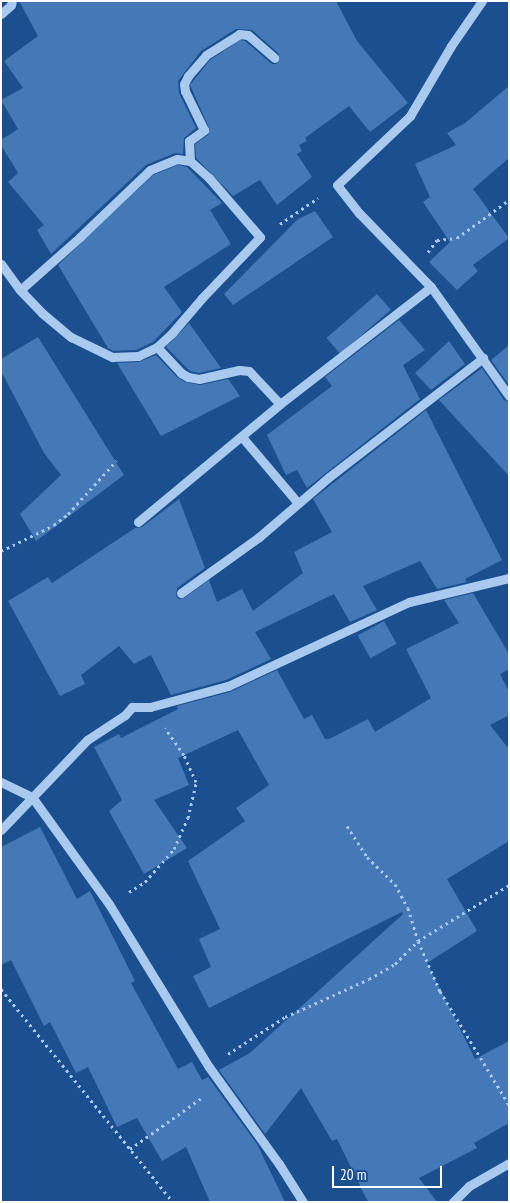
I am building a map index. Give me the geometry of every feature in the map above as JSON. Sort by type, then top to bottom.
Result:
[{"type":"street","points":[[1,14],[11,5],[12,1]]},
{"type":"street","points":[[482,1],[451,46],[410,116],[338,185],[359,213],[431,287],[509,396]]},
{"type":"street","points":[[190,161],[189,142],[204,130],[185,91],[184,84],[188,76],[206,55],[239,34],[248,35],[274,58]]},
{"type":"street","points":[[1,264],[20,290],[42,313],[71,338],[112,357],[138,356],[156,347],[260,237],[209,178],[190,161],[177,159],[150,170],[80,237],[20,290]]},
{"type":"street","points":[[138,522],[280,404],[431,287]]},
{"type":"street","points":[[156,347],[181,373],[188,377],[198,379],[240,370],[249,371],[280,404]]},
{"type":"street","points":[[181,593],[259,537],[298,503],[483,358]]},
{"type":"street","points":[[242,437],[298,503]]},
{"type":"street","points":[[1,830],[87,740],[125,714],[132,707],[150,707],[228,686],[409,602],[509,578]]},
{"type":"street","points":[[1,782],[32,797],[109,904],[209,1067],[222,1083],[303,1202]]},
{"type":"street","points":[[452,1202],[469,1186],[509,1163]]},
{"type":"path","points":[[260,237],[338,185]]},
{"type":"path","points":[[413,269],[437,240],[456,238],[509,200]]},
{"type":"path","points":[[1,551],[54,525],[68,514],[116,461]]},
{"type":"path","points":[[109,904],[145,882],[174,849],[188,818],[196,782],[184,755],[150,707]]},
{"type":"path","points":[[347,826],[367,857],[395,884],[408,908],[418,941],[440,991],[509,1105]]},
{"type":"path","points":[[209,1067],[285,1016],[369,979],[395,964],[418,941],[509,885]]},
{"type":"path","points":[[1,989],[173,1202]]},
{"type":"path","points":[[130,1149],[224,1082],[222,1083]]},
{"type":"building","points":[[19,1],[336,1],[357,41],[408,103],[370,132],[349,106],[305,138],[307,141],[299,145],[302,151],[297,154],[312,177],[277,205],[260,180],[233,196],[196,158],[195,144],[208,135],[210,130],[190,85],[210,60],[240,40],[245,41],[272,64],[276,64],[280,59],[278,53],[252,30],[236,29],[201,51],[178,81],[179,93],[196,128],[184,138],[183,154],[175,153],[146,165],[51,254],[37,230],[44,225],[8,182],[18,173],[1,145],[1,140],[18,129],[1,100],[23,88],[4,61],[38,36]]},
{"type":"building","points":[[509,86],[509,158],[473,189],[509,238],[473,265],[478,271],[457,290],[429,262],[450,242],[423,202],[430,197],[415,164],[456,145],[447,133],[465,123]]},
{"type":"building","points":[[178,165],[187,167],[222,203],[210,210],[231,244],[164,287],[182,312],[153,342],[136,350],[113,351],[108,348],[58,265],[153,175]]},
{"type":"building","points":[[315,211],[333,237],[233,305],[224,294],[298,219]]},
{"type":"building","points":[[377,294],[391,310],[340,354],[326,338]]},
{"type":"building","points":[[399,320],[425,350],[403,365],[420,399],[307,488],[297,470],[286,475],[267,435],[332,386],[325,377]]},
{"type":"building","points":[[189,323],[221,368],[199,373],[190,371],[166,347]]},
{"type":"building","points":[[38,337],[124,475],[36,541],[20,514],[61,475],[44,453],[1,371],[1,359]]},
{"type":"building","points":[[449,341],[465,364],[431,390],[415,373]]},
{"type":"building","points":[[509,345],[509,385],[491,360]]},
{"type":"building","points":[[156,355],[177,377],[185,382],[200,385],[228,379],[240,396],[161,436],[117,363],[139,362]]},
{"type":"building","points":[[482,368],[504,400],[509,402],[509,476],[439,400]]},
{"type":"building","points":[[426,410],[502,560],[465,579],[467,582],[437,589],[420,561],[363,586],[377,610],[350,622],[334,594],[255,632],[271,659],[226,680],[171,695],[151,655],[134,664],[119,646],[81,675],[85,684],[60,696],[8,601],[48,577],[52,583],[135,528],[142,527],[179,499],[205,568],[177,588],[176,596],[179,599],[184,598],[209,580],[217,602],[242,589],[253,611],[303,573],[294,552],[332,532],[313,499]]},
{"type":"building","points":[[473,593],[509,654],[509,669],[500,674],[509,692],[509,715],[490,725],[509,749],[509,841],[447,879],[477,931],[427,963],[475,1059],[509,1041],[509,1123],[474,1143],[477,1148],[419,1178],[437,1202],[368,1202],[337,1139],[332,1141],[301,1088],[265,1134],[219,1070],[250,1053],[403,914],[402,912],[209,1008],[193,976],[211,967],[199,939],[220,929],[188,861],[245,821],[236,808],[269,785],[238,730],[178,758],[189,785],[154,800],[187,848],[144,874],[109,811],[122,800],[94,747],[119,734],[121,738],[178,709],[177,706],[230,692],[277,670],[304,719],[312,715],[325,739],[329,739],[368,719],[375,732],[431,698],[406,649],[459,623],[444,600]]},
{"type":"building","points":[[384,621],[397,644],[370,658],[358,636]]},
{"type":"building","points":[[40,827],[77,899],[90,891],[135,981],[131,983],[178,1069],[192,1062],[202,1080],[208,1077],[257,1144],[285,1202],[210,1202],[186,1147],[162,1161],[137,1118],[117,1127],[88,1067],[76,1073],[50,1022],[44,1026],[11,960],[1,965],[1,847]]}]
